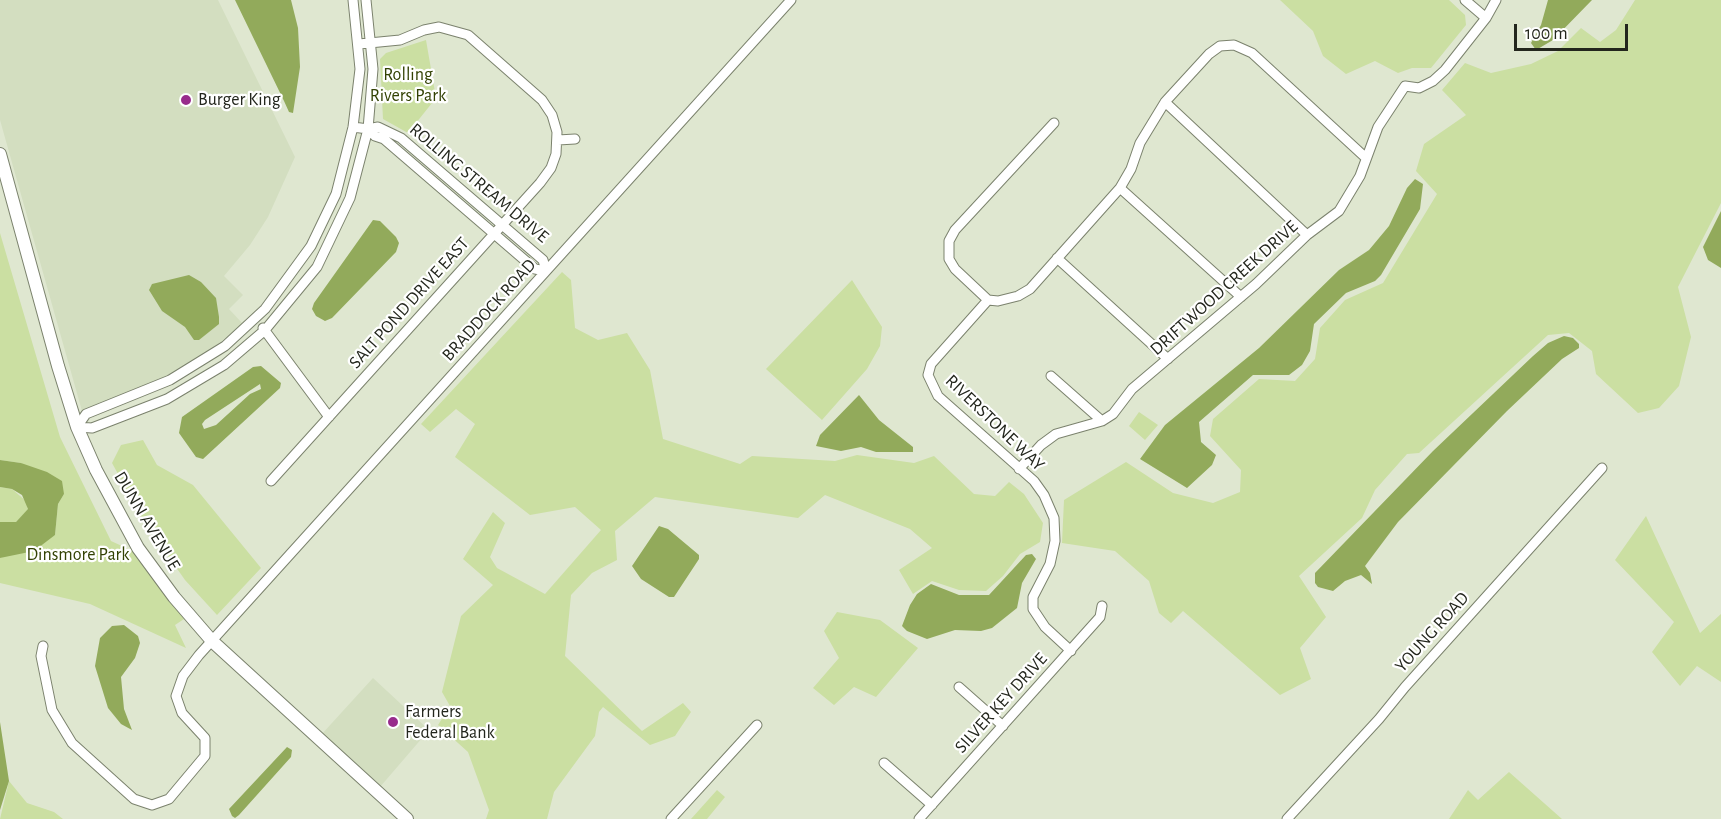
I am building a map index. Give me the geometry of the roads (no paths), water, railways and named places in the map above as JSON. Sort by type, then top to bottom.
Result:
[{"type":"main road","name":"DUNN AVENUE","points":[[0,154],[77,427],[96,471],[138,548],[174,597],[212,641],[407,819]]},
{"type":"street","points":[[77,427],[87,414],[191,369],[225,346],[256,319],[296,270],[325,220],[346,163],[358,88],[359,44],[353,0]]},
{"type":"street","points":[[77,427],[92,428],[167,399],[224,365],[265,330],[316,267],[336,231],[350,198],[368,129],[372,96],[372,44],[366,0]]},
{"type":"street","name":"BRADDOCK ROAD","points":[[43,645],[41,656],[52,710],[60,728],[72,743],[134,799],[152,805],[169,799],[205,756],[205,738],[182,713],[176,696],[183,676],[212,641],[791,0]]},
{"type":"street","points":[[1466,0],[1486,18],[1496,0]]},
{"type":"street","name":"DRIFTWOOD CREEK DRIVE","points":[[1019,469],[1041,445],[1056,434],[1102,421],[1113,414],[1132,389],[1241,297],[1307,235],[1339,211],[1360,176],[1377,127],[1405,86],[1419,88],[1433,81],[1445,70],[1486,18]]},
{"type":"street","points":[[359,44],[400,40],[424,30],[440,27],[468,35],[542,100],[552,115],[558,140],[575,140]]},
{"type":"street","points":[[1054,123],[955,230],[943,247],[955,269],[988,300],[998,301],[1018,296],[1030,289],[1120,188],[1131,169],[1140,143],[1165,102],[1209,54],[1220,46],[1234,41],[1252,53],[1366,158]]},
{"type":"street","points":[[1165,102],[1307,235]]},
{"type":"street","name":"ROLLING STREAM DRIVE","points":[[353,127],[368,129],[378,127],[401,138],[543,260],[546,271],[535,269],[384,138],[375,136],[368,129]]},
{"type":"street","name":"SALT POND DRIVE EAST","points":[[271,481],[551,168],[558,140]]},
{"type":"street","points":[[1120,188],[1241,297]]},
{"type":"street","points":[[1057,258],[1168,359]]},
{"type":"street","name":"RIVERSTONE WAY","points":[[988,300],[937,355],[924,374],[938,396],[1019,469],[1044,495],[1054,518],[1055,541],[1050,564],[1033,597],[1033,609],[1045,627],[1071,651]]},
{"type":"street","points":[[256,319],[329,417]]},
{"type":"street","points":[[1051,376],[1102,421]]},
{"type":"street","name":"YOUNG ROAD","points":[[1287,819],[1379,720],[1602,468]]},
{"type":"street","name":"SILVER KEY DRIVE","points":[[919,819],[1071,651],[1100,617],[1102,606]]},
{"type":"street","points":[[959,687],[1003,726]]},
{"type":"street","points":[[672,819],[757,725]]},
{"type":"street","points":[[884,763],[932,805]]},
{"type":"place","name":"Burger King","points":[[186,100]]},
{"type":"place","name":"Farmers Federal Bank","points":[[393,722]]},
{"type":"park label","name":"Rolling Rivers Park","points":[[408,85]]},
{"type":"park label","name":"Dinsmore Park","points":[[78,555]]}]
